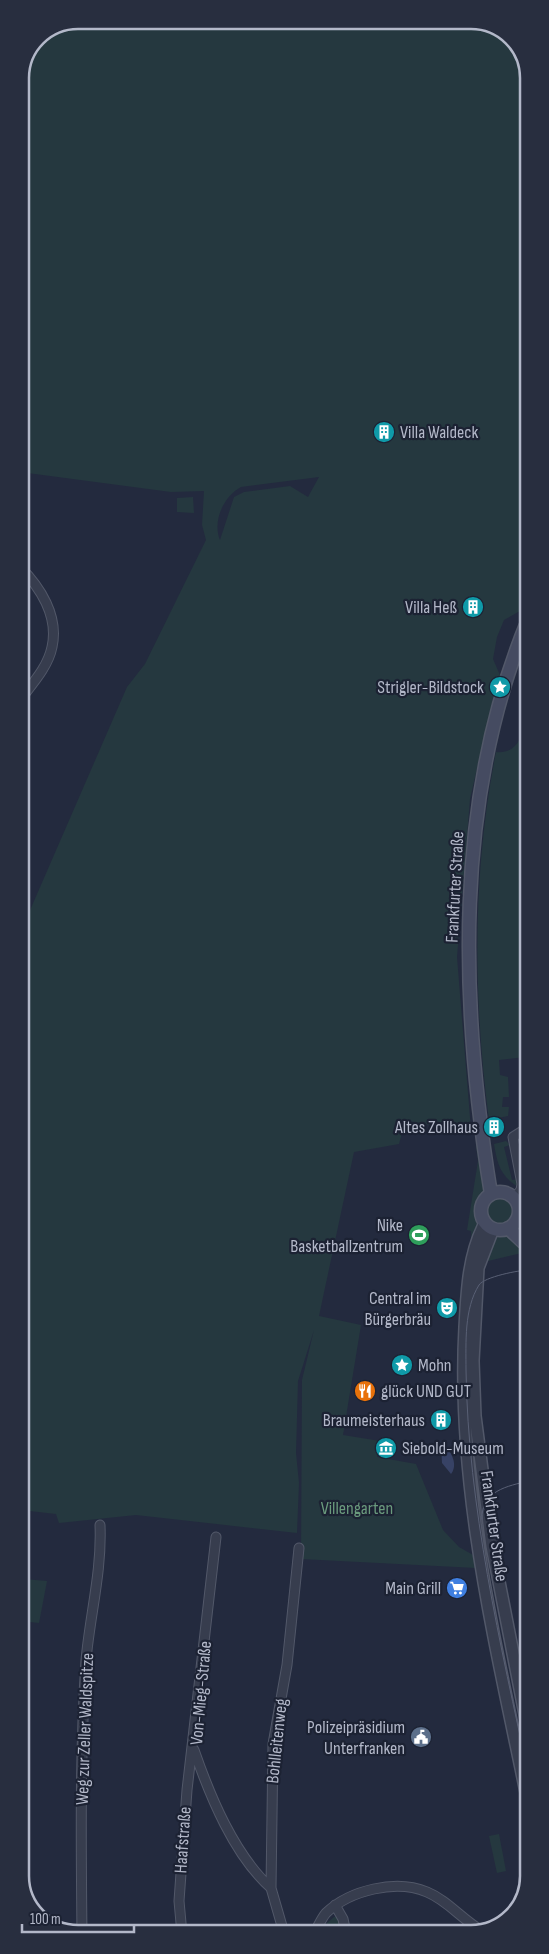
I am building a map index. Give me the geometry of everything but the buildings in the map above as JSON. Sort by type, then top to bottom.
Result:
[{"type":"main road","name":"Frankfurter Straße","points":[[496,1193],[494,1172],[488,1162],[475,1065],[470,977],[473,850],[484,770],[509,673],[520,642]]},
{"type":"main road","points":[[520,1227],[516,1195],[496,1193],[483,1202],[481,1214],[490,1226],[508,1228],[520,1239]]},
{"type":"main road","points":[[508,1228],[518,1216]]},
{"type":"street","points":[[29,577],[42,592],[53,628],[52,647],[43,669],[29,688]]},
{"type":"street","points":[[520,1133],[513,1137],[512,1143],[520,1176]]},
{"type":"street","points":[[516,1195],[520,1188]]},
{"type":"street","name":"Frankfurter Straße","points":[[490,1226],[482,1227],[471,1255],[468,1361],[470,1417],[467,1454],[478,1551],[520,1762]]},
{"type":"street","name":"Frankfurter Straße","points":[[470,1417],[479,1452],[503,1600],[520,1689]]},
{"type":"street","name":"Frankfurter Straße","points":[[467,1454],[479,1452]]},
{"type":"street","name":"Weg zur Zeller Waldspitze","points":[[82,1925],[82,1761],[86,1662],[99,1577],[100,1525]]},
{"type":"street","name":"Von-Mieg-Straße","points":[[216,1537],[194,1747],[216,1807],[245,1856],[271,1888]]},
{"type":"street","name":"Bohlleitenweg","points":[[282,1925],[271,1888],[273,1744],[287,1665],[299,1548]]},
{"type":"street","name":"Frankfurter Straße","points":[[488,1603],[503,1600]]},
{"type":"street","points":[[503,1676],[517,1674]]},
{"type":"street","name":"Haafstraße","points":[[182,1925],[180,1878],[187,1790],[194,1747]]},
{"type":"street","points":[[318,1925],[324,1915],[335,1906],[354,1896],[372,1890],[415,1888],[428,1892],[446,1902],[470,1925]]},
{"type":"street","points":[[335,1906],[343,1918],[344,1925]]},
{"type":"green space","name":"Villengarten","points":[[78,29],[474,29],[496,35],[514,53],[518,62],[520,78],[520,611],[504,620],[497,637],[493,659],[502,680],[497,696],[494,694],[470,799],[457,957],[471,1130],[460,1131],[409,1121],[404,1126],[399,1144],[354,1152],[319,1316],[361,1325],[343,1435],[380,1441],[377,1457],[416,1464],[443,1530],[459,1547],[473,1555],[476,1568],[301,1559],[302,1380],[314,1330],[298,1381],[296,1453],[299,1483],[297,1533],[136,1515],[59,1523],[56,1514],[29,1511],[29,913],[127,687],[145,664],[206,540],[202,525],[204,491],[171,492],[29,473],[29,78],[32,59],[37,51],[43,43],[59,32]],"holes":[[[319,477],[308,497],[290,486],[244,492],[234,497],[220,540],[218,525],[221,510],[229,496],[241,487]]]},
{"type":"green space","points":[[193,497],[194,513],[177,512],[177,498]]},
{"type":"green space","points":[[520,739],[520,1058],[499,1060],[500,1075],[508,1077],[509,1097],[503,1097],[502,1107],[509,1107],[508,1116],[489,1120],[480,1028],[478,982],[479,890],[488,798],[496,752],[509,750]]},
{"type":"green space","points":[[506,1141],[510,1145],[504,1147],[512,1180],[518,1179],[517,1186],[503,1173],[496,1157],[494,1144]]},
{"type":"green space","points":[[479,1145],[485,1190],[477,1204],[478,1224],[472,1243],[471,1231],[467,1230],[478,1161],[476,1146]]},
{"type":"green space","points":[[500,1196],[511,1200],[515,1211],[511,1222],[500,1226],[489,1222],[485,1211],[489,1200]]},
{"type":"green space","points":[[505,1233],[511,1236],[520,1246],[520,1253],[486,1260],[497,1235]]},
{"type":"green space","points":[[29,1579],[47,1581],[39,1623],[29,1622]]},
{"type":"green space","points":[[499,1834],[506,1871],[497,1873],[489,1836]]},
{"type":"green space","points":[[334,1917],[337,1917],[341,1925],[326,1925]]},
{"type":"water","points":[[444,1446],[454,1463],[451,1474],[442,1463],[441,1447]]},
{"type":"tram line","points":[[520,1271],[494,1277],[479,1285],[474,1294],[468,1315],[466,1348],[468,1421],[479,1524],[487,1575],[520,1736]]},
{"type":"tram line","points":[[482,1519],[486,1502],[491,1496],[497,1491],[520,1483]]},
{"type":"place","name":"Villa Waldeck","points":[[384,432]]},
{"type":"place","name":"Villa Heß","points":[[473,607]]},
{"type":"place","name":"Strigler-Bildstock","points":[[500,687]]},
{"type":"place","name":"Altes Zollhaus","points":[[494,1127]]},
{"type":"place","name":"Nike Basketballzentrum","points":[[419,1235]]},
{"type":"place","name":"Central im Bürgerbräu","points":[[447,1308]]},
{"type":"place","name":"Mohn","points":[[402,1365]]},
{"type":"place","name":"glück UND GUT","points":[[365,1391]]},
{"type":"place","name":"Braumeisterhaus","points":[[441,1420]]},
{"type":"place","name":"Siebold-Museum","points":[[386,1448]]},
{"type":"place","name":"Main Grill","points":[[457,1588]]},
{"type":"place","name":"Polizeipräsidium Unterfranken","points":[[421,1737]]}]
